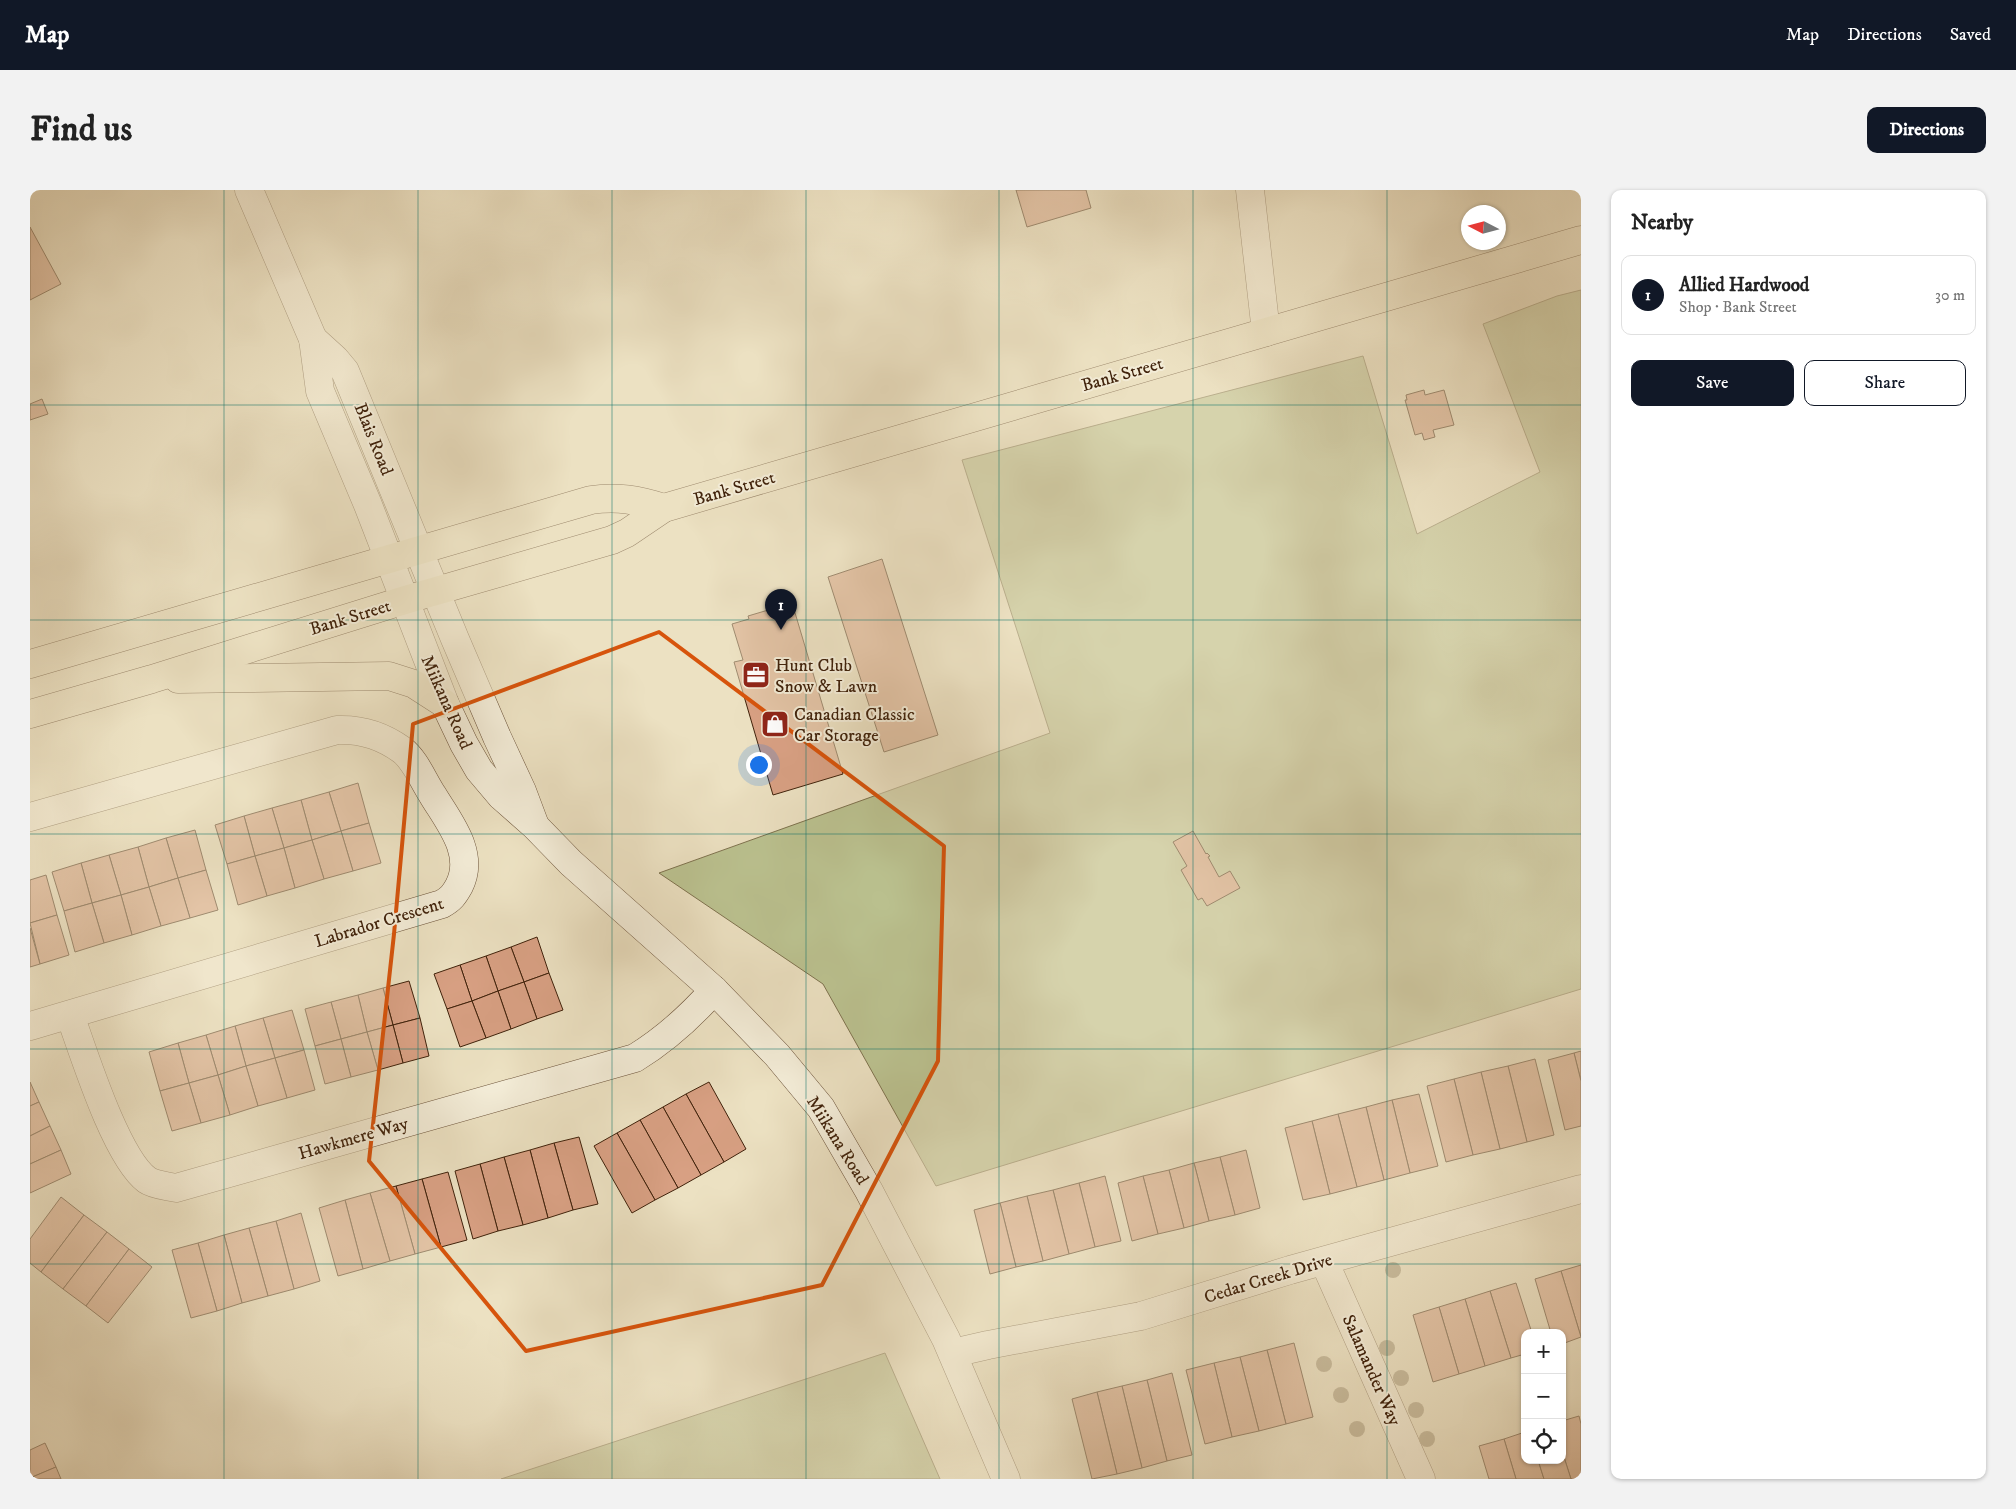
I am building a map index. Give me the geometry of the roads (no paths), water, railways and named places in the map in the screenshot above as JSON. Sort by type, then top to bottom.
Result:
[{"type":"main road","name":"Bank Street","points":[[30,714],[152,679],[435,591],[612,540],[627,533],[664,508],[1581,240]]},
{"type":"main road","points":[[30,664],[591,500],[618,497],[635,499],[664,508]]},
{"type":"main road","points":[[152,679],[389,676],[414,684],[445,704]]},
{"type":"street","name":"Blais Road","points":[[249,190],[313,339],[320,391],[389,558]]},
{"type":"street","points":[[1250,190],[1266,332]]},
{"type":"street","name":"Blais Road","points":[[313,339],[345,371],[419,549]]},
{"type":"street","name":"Miikana Road","points":[[419,549],[494,730],[522,791],[535,826]]},
{"type":"street","name":"Miikana Road","points":[[389,558],[445,704],[457,731],[479,770],[501,796],[535,826],[571,863],[714,990],[777,1055],[821,1108],[870,1191],[953,1354],[1006,1479]]},
{"type":"street","name":"Labrador Crescent","points":[[30,816],[337,730],[353,729],[376,737],[403,751],[414,763],[453,830],[463,852],[464,866],[462,879],[452,899],[442,904],[30,1026]]},
{"type":"street","name":"Hawkmere Way","points":[[70,1015],[100,1096],[128,1159],[148,1181],[176,1188],[636,1058],[656,1046],[690,1017],[714,990]]},
{"type":"street","name":"Cedar Creek Drive","points":[[953,1354],[988,1345],[1141,1316],[1324,1261],[1581,1188]]},
{"type":"street","name":"Salamander Way","points":[[1324,1261],[1421,1479]]},
{"type":"place","name":"Allied Hardwood","points":[[781,630]]},
{"type":"place","name":"Hunt Club Snow & Lawn","points":[[756,675]]},
{"type":"place","name":"Canadian Classic Car Storage","points":[[775,724]]}]
